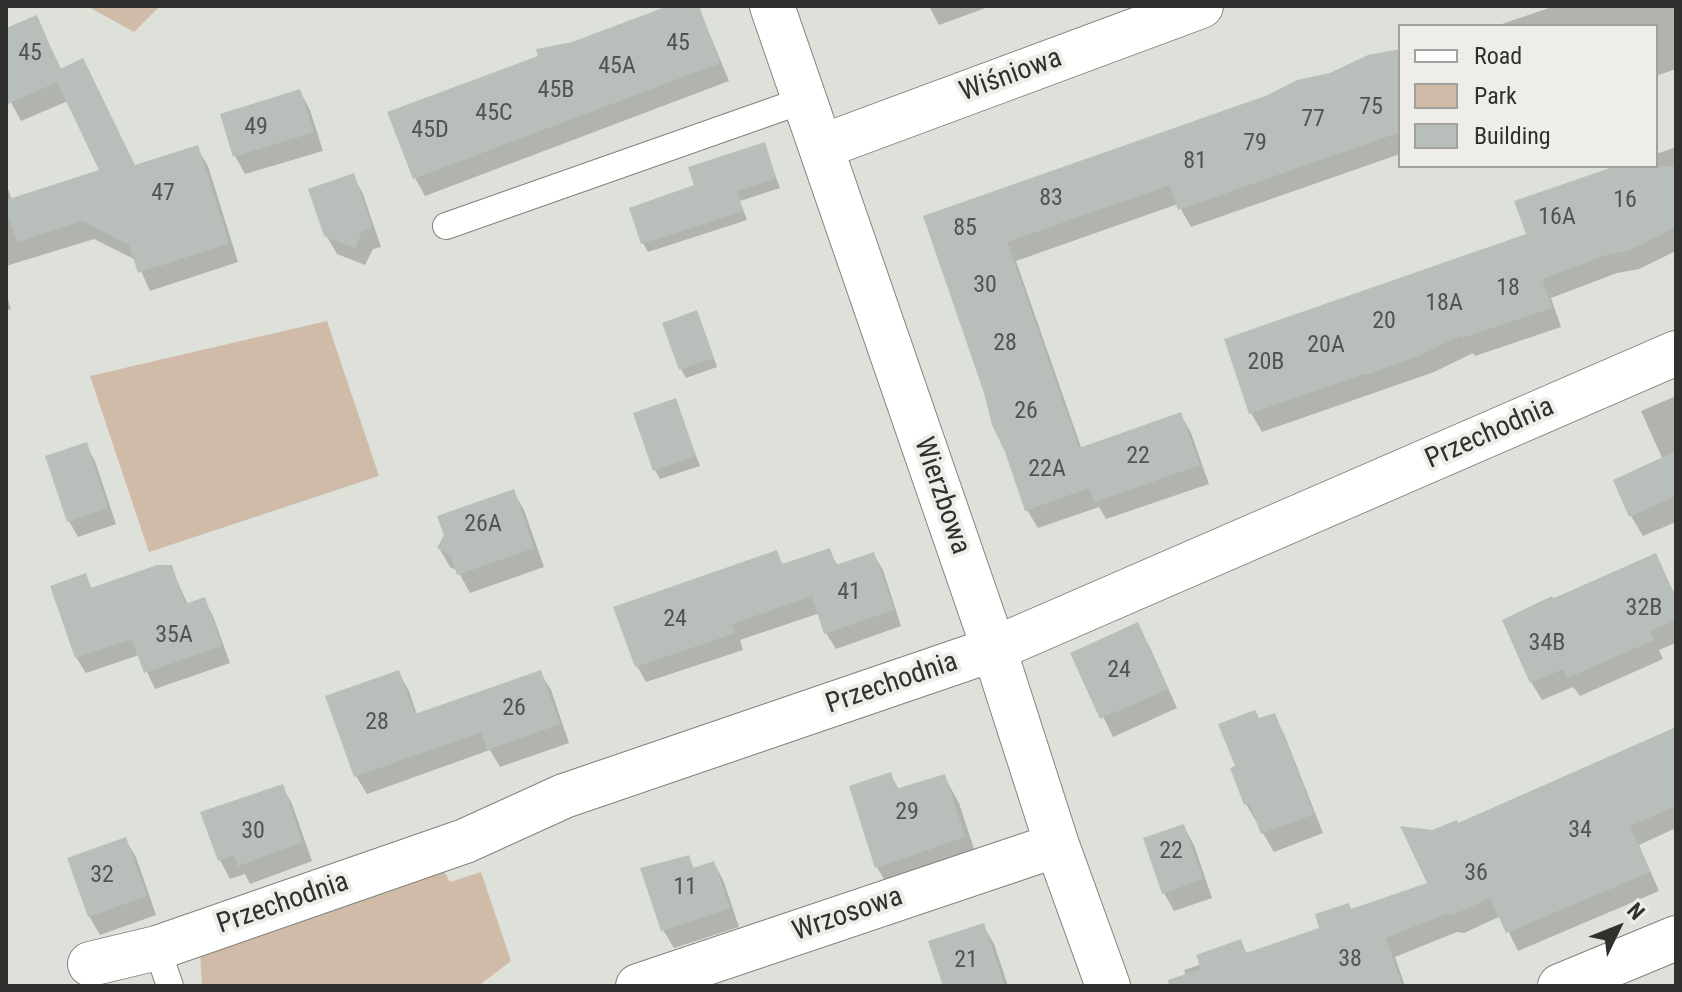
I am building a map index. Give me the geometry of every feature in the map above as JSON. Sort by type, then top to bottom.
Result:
[{"type":"street","name":"Wierzbowa","points":[[772,6],[994,649],[1057,845],[1108,986]]},
{"type":"street","name":"Wiśniowa","points":[[821,147],[1201,6]]},
{"type":"street","name":"Przechodnia","points":[[90,964],[164,967],[465,841],[564,796],[994,649],[1676,353]]},
{"type":"street","name":"Wrzosowa","points":[[638,986],[1057,845]]},
{"type":"street","points":[[1560,986],[1676,938]]},
{"type":"lane","points":[[446,226],[804,100]]},
{"type":"green space","points":[[87,6],[160,6],[134,32]]},
{"type":"green space","points":[[327,321],[379,476],[149,552],[90,376]]},
{"type":"green space","points":[[443,869],[450,882],[481,872],[511,961],[478,986],[202,986],[200,952]]},
{"type":"building","points":[[668,6],[699,6],[720,63],[413,179],[387,112],[538,56],[536,49],[572,42]]},
{"type":"building","points":[[37,15],[60,69],[83,58],[135,165],[198,145],[229,243],[138,273],[129,245],[83,221],[17,242],[6,200],[99,170],[57,82],[6,105],[6,28]]},
{"type":"building","points":[[1398,49],[1398,133],[1178,210],[1170,185],[1007,242],[1079,448],[1181,412],[1200,465],[1094,502],[1089,488],[1025,511],[1005,452],[992,425],[984,393],[923,216],[1268,95],[1297,80],[1330,73],[1368,55]]},
{"type":"building","points":[[300,89],[314,132],[233,157],[220,114]]},
{"type":"building","points":[[765,142],[776,178],[737,191],[743,211],[641,244],[629,208],[694,185],[688,167]]},
{"type":"building","points":[[1676,166],[1676,227],[1628,251],[1606,255],[1542,279],[1552,308],[1462,338],[1461,335],[1423,354],[1249,414],[1224,339],[1526,234],[1514,201],[1610,168]]},
{"type":"building","points":[[354,173],[372,228],[362,231],[355,248],[324,236],[308,189]]},
{"type":"building","points":[[697,310],[714,358],[679,370],[662,323]]},
{"type":"building","points":[[676,398],[696,456],[653,471],[633,413]]},
{"type":"building","points":[[87,442],[108,508],[67,522],[45,456]]},
{"type":"building","points":[[1676,451],[1676,496],[1629,517],[1613,480]]},
{"type":"building","points":[[514,489],[534,548],[457,575],[451,556],[437,548],[444,535],[437,516]]},
{"type":"building","points":[[830,548],[836,565],[874,552],[894,610],[824,634],[812,596],[732,624],[735,633],[635,667],[613,607],[777,550],[782,564]]},
{"type":"building","points":[[1656,553],[1676,598],[1676,620],[1650,631],[1654,640],[1567,678],[1563,669],[1530,683],[1502,620]]},
{"type":"building","points":[[157,565],[172,565],[185,604],[205,597],[222,646],[144,673],[132,639],[75,658],[50,586],[86,573],[91,588]]},
{"type":"building","points":[[1138,622],[1168,689],[1100,719],[1070,653]]},
{"type":"building","points":[[399,670],[415,714],[541,670],[560,724],[487,750],[481,732],[354,777],[325,696]]},
{"type":"building","points":[[1255,710],[1259,718],[1275,713],[1314,814],[1261,834],[1249,803],[1244,805],[1230,768],[1235,766],[1218,724]]},
{"type":"building","points":[[1676,727],[1676,806],[1630,826],[1650,872],[1506,933],[1490,898],[1453,915],[1446,914],[1386,938],[1402,986],[1169,986],[1168,980],[1201,969],[1196,955],[1241,939],[1246,953],[1319,928],[1315,914],[1349,903],[1351,909],[1427,883],[1400,826],[1432,830],[1457,820],[1458,823]]},
{"type":"building","points":[[891,772],[896,789],[945,774],[965,837],[875,868],[849,786]]},
{"type":"building","points":[[283,784],[302,842],[238,866],[234,855],[218,861],[200,812]]},
{"type":"building","points":[[1184,824],[1203,879],[1162,894],[1143,838]]},
{"type":"building","points":[[126,837],[147,896],[88,917],[67,858]]},
{"type":"building","points":[[689,855],[693,868],[714,861],[730,908],[661,931],[640,868]]},
{"type":"building","points":[[984,923],[1005,986],[943,986],[928,941]]}]
